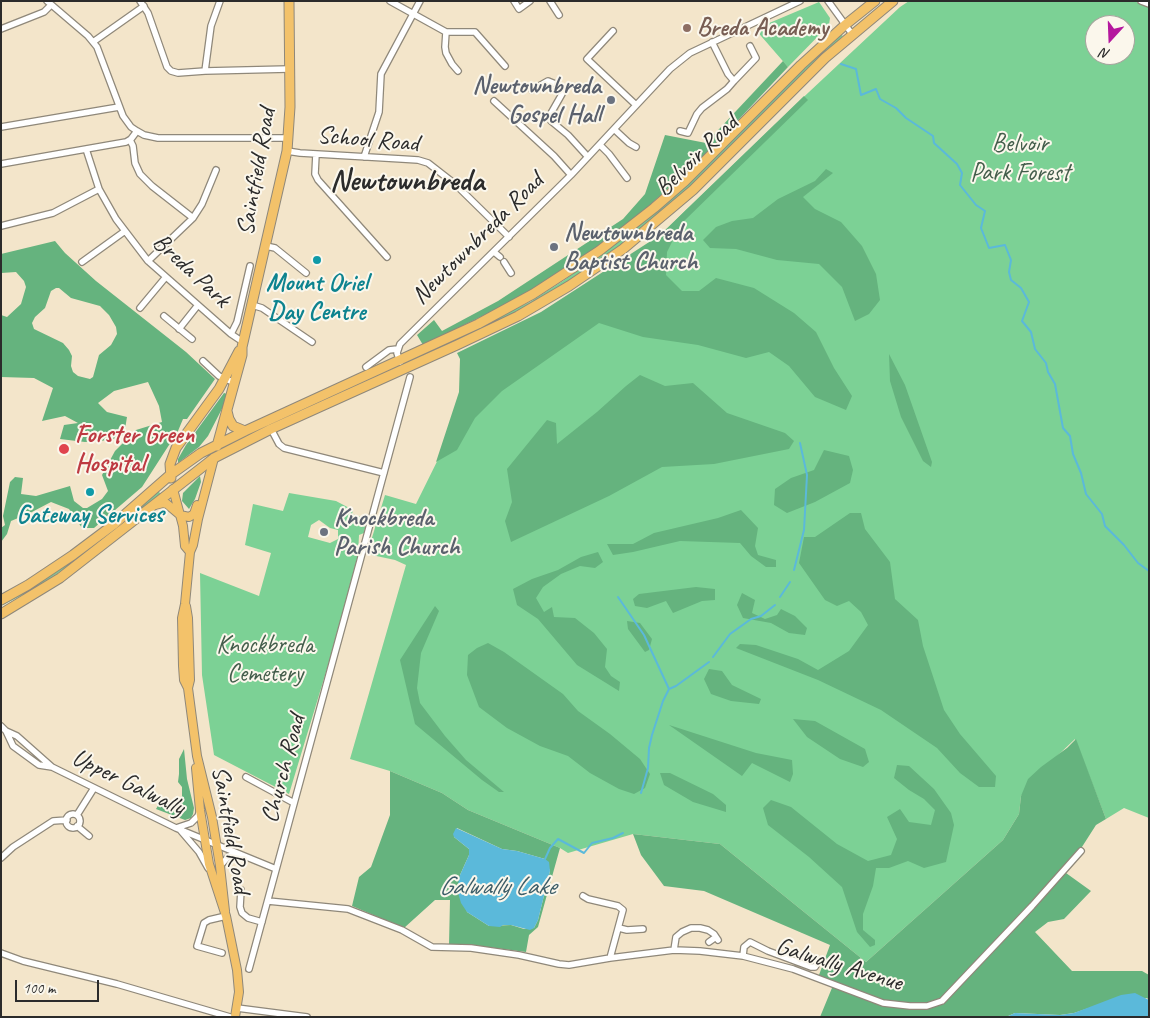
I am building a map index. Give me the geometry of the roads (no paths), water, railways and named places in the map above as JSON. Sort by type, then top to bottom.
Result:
[{"type":"highway","name":"Saintfield Road","points":[[214,458],[242,355],[286,151],[288,138],[289,1]]},
{"type":"highway","name":"Belvoir Road","points":[[399,360],[505,310],[566,273],[627,230],[685,181],[800,65],[875,1]]},
{"type":"highway","name":"Belvoir Road","points":[[403,369],[518,316],[569,286],[623,249],[693,190],[800,82],[852,34],[893,1]]},
{"type":"highway","name":"Saintfield Road","points":[[173,489],[170,464],[176,448],[225,379],[243,345]]},
{"type":"highway","points":[[1,600],[28,585],[93,540],[192,458],[217,444],[399,360]]},
{"type":"highway","points":[[3,612],[60,578],[214,458],[272,429],[403,369]]},
{"type":"highway","points":[[227,411],[228,419],[233,426],[245,431]]},
{"type":"main road","name":"Saintfield Road","points":[[214,458],[190,552],[182,618],[183,666],[184,680],[188,688],[200,810],[205,840],[212,874],[226,914]]},
{"type":"main road","points":[[150,508],[163,503],[188,517],[194,514],[201,491],[207,486]]},
{"type":"main road","name":"Saintfield Road","points":[[173,489],[180,514],[185,546],[190,552]]},
{"type":"main road","name":"Saintfield Road","points":[[196,756],[216,844],[226,914],[239,982],[235,1017]]},
{"type":"main road","points":[[205,790],[208,832],[205,840]]},
{"type":"main road","points":[[216,844],[213,855],[218,891]]},
{"type":"street","points":[[205,71],[211,26],[220,1]]},
{"type":"street","points":[[390,1],[446,32],[472,31],[477,33],[504,66]]},
{"type":"street","points":[[364,157],[379,112],[380,78],[420,1]]},
{"type":"street","points":[[514,1],[519,9],[530,1]]},
{"type":"street","points":[[550,1],[559,15]]},
{"type":"street","name":"Newtownbreda Road","points":[[366,367],[389,350],[397,349],[403,340],[571,175],[615,130],[664,74],[681,59],[712,42],[800,1]]},
{"type":"street","points":[[1141,1],[1149,4]]},
{"type":"street","points":[[829,2],[852,34]]},
{"type":"street","points":[[1,29],[44,12],[49,3],[93,42],[100,52],[118,107],[126,121],[137,131],[151,137],[288,138]]},
{"type":"street","points":[[93,42],[142,4],[148,13],[166,67],[171,71],[178,73],[289,69]]},
{"type":"street","points":[[446,32],[444,47],[452,64],[458,71]]},
{"type":"street","points":[[613,32],[588,59],[636,105]]},
{"type":"street","points":[[712,42],[728,74],[734,81]]},
{"type":"street","points":[[680,131],[688,133],[702,108],[728,89],[756,58],[750,46]]},
{"type":"street","points":[[532,90],[548,81],[558,85],[562,94],[550,115],[551,121],[568,135],[588,157]]},
{"type":"street","points":[[494,101],[554,156],[571,175]]},
{"type":"street","points":[[1,119],[3,127],[118,107]]},
{"type":"street","points":[[615,130],[628,143],[636,147]]},
{"type":"street","points":[[1,164],[124,143],[130,140],[137,131]]},
{"type":"street","points":[[130,140],[133,146],[135,163],[140,174],[152,186],[193,218]]},
{"type":"street","points":[[600,145],[627,178]]},
{"type":"street","name":"Breda Park","points":[[86,150],[100,189],[112,211],[148,261],[243,345]]},
{"type":"street","name":"School Road","points":[[286,151],[418,160],[428,163],[455,184],[509,237]]},
{"type":"street","points":[[316,154],[315,174],[318,180],[387,257]]},
{"type":"street","points":[[148,261],[193,218],[202,204],[216,170]]},
{"type":"street","points":[[685,181],[693,190]]},
{"type":"street","points":[[1,226],[53,213],[100,189]]},
{"type":"street","points":[[82,262],[125,231]]},
{"type":"street","points":[[266,246],[275,248],[306,273]]},
{"type":"street","points":[[494,252],[511,272]]},
{"type":"street","name":"Breda Park","points":[[231,334],[237,322],[250,266]]},
{"type":"street","points":[[140,308],[165,278]]},
{"type":"street","points":[[179,329],[198,305]]},
{"type":"street","points":[[252,305],[262,308],[312,342]]},
{"type":"street","points":[[164,316],[192,339]]},
{"type":"street","points":[[397,349],[403,369]]},
{"type":"street","points":[[203,361],[225,379],[235,383]]},
{"type":"street","name":"Church Road","points":[[249,970],[410,377]]},
{"type":"street","points":[[272,429],[279,444],[284,448],[384,473]]},
{"type":"street","name":"Upper Galwally","points":[[3,729],[12,746],[39,765],[52,767]]},
{"type":"street","name":"Upper Galwally","points":[[3,729],[17,736],[52,767],[178,829],[276,869]]},
{"type":"street","points":[[246,777],[294,803]]},
{"type":"street","points":[[77,816],[94,788]]},
{"type":"street","points":[[200,810],[198,816],[191,823],[178,829],[199,852],[212,874]]},
{"type":"street","points":[[1,858],[13,847],[53,821],[67,820],[71,815],[77,816]]},
{"type":"street","points":[[77,816],[80,821],[78,826]]},
{"type":"street","points":[[67,820],[70,826],[78,826],[89,836]]},
{"type":"street","name":"Galwally Avenue","points":[[268,901],[348,909],[402,930],[432,947],[471,948],[569,964],[674,950],[743,956],[793,969],[883,1003],[927,1006],[942,1001],[962,981],[1081,851]]},
{"type":"street","points":[[220,866],[229,856],[237,853]]},
{"type":"street","points":[[240,890],[242,913],[248,918],[262,922]]},
{"type":"street","points":[[583,896],[621,908],[623,912],[610,958]]},
{"type":"street","points":[[222,954],[197,946],[204,923],[226,914]]},
{"type":"street","points":[[634,923],[635,930]]},
{"type":"street","points":[[619,928],[643,929]]},
{"type":"street","points":[[674,950],[676,937],[691,928],[704,928],[711,932],[717,938],[709,942]]},
{"type":"street","points":[[743,956],[744,947],[750,942],[762,949],[811,967],[815,967],[818,962]]},
{"type":"street","points":[[1,953],[23,961],[117,984],[230,1017]]},
{"type":"street","points":[[237,1008],[307,1017]]},
{"type":"water","name":"Galwally Lake","points":[[456,828],[502,849],[517,851],[545,859],[549,862],[550,871],[538,920],[534,928],[530,930],[511,925],[489,926],[467,912],[461,903],[457,889],[460,875],[469,855],[469,849],[454,837],[453,834]]},
{"type":"water","points":[[1135,993],[1149,1000],[1149,1017],[1006,1017],[1015,1013],[1060,1015],[1074,1013],[1121,995]]},
{"type":"waterway","points":[[841,64],[856,69],[861,95],[876,89],[880,99],[896,108],[906,118],[933,136],[934,143],[957,164],[962,173],[960,185],[976,205],[985,211],[981,228],[989,248],[1005,245],[1011,260],[1009,272],[1011,280],[1021,288],[1029,302],[1022,321],[1031,332],[1035,349],[1046,363],[1048,372],[1055,384],[1063,428],[1070,436],[1073,454],[1081,473],[1086,494],[1102,514],[1105,526],[1124,545],[1138,563],[1149,571]]},
{"type":"waterway","points":[[794,570],[804,530],[807,475],[800,443]]},
{"type":"waterway","points":[[780,597],[790,582]]},
{"type":"waterway","points":[[618,597],[644,635],[669,689]]},
{"type":"waterway","points":[[713,657],[730,634],[751,619],[761,616],[775,605]]},
{"type":"waterway","points":[[641,793],[648,768],[652,735],[669,689],[709,662]]},
{"type":"waterway","points":[[545,859],[550,848],[558,839],[584,853],[592,843],[613,838],[623,833]]},
{"type":"place","name":"Breda Academy","points":[[687,28]]},
{"type":"place","name":"Newtownbreda Gospel Hall","points":[[611,100]]},
{"type":"place","name":"Newtownbreda Baptist Church","points":[[554,247]]},
{"type":"place","name":"Mount Oriel Day Centre","points":[[317,260]]},
{"type":"place","name":"Forster Green Hospital","points":[[64,449]]},
{"type":"place","name":"Gateway Services","points":[[90,492]]},
{"type":"place","name":"Knockbreda Parish Church","points":[[324,532]]},
{"type":"district","name":"Newtownbreda","points":[[407,182]]},
{"type":"park label","name":"Belvoir Park Forest","points":[[1020,158]]},
{"type":"park label","name":"Knockbreda Cemetery","points":[[265,660]]}]
